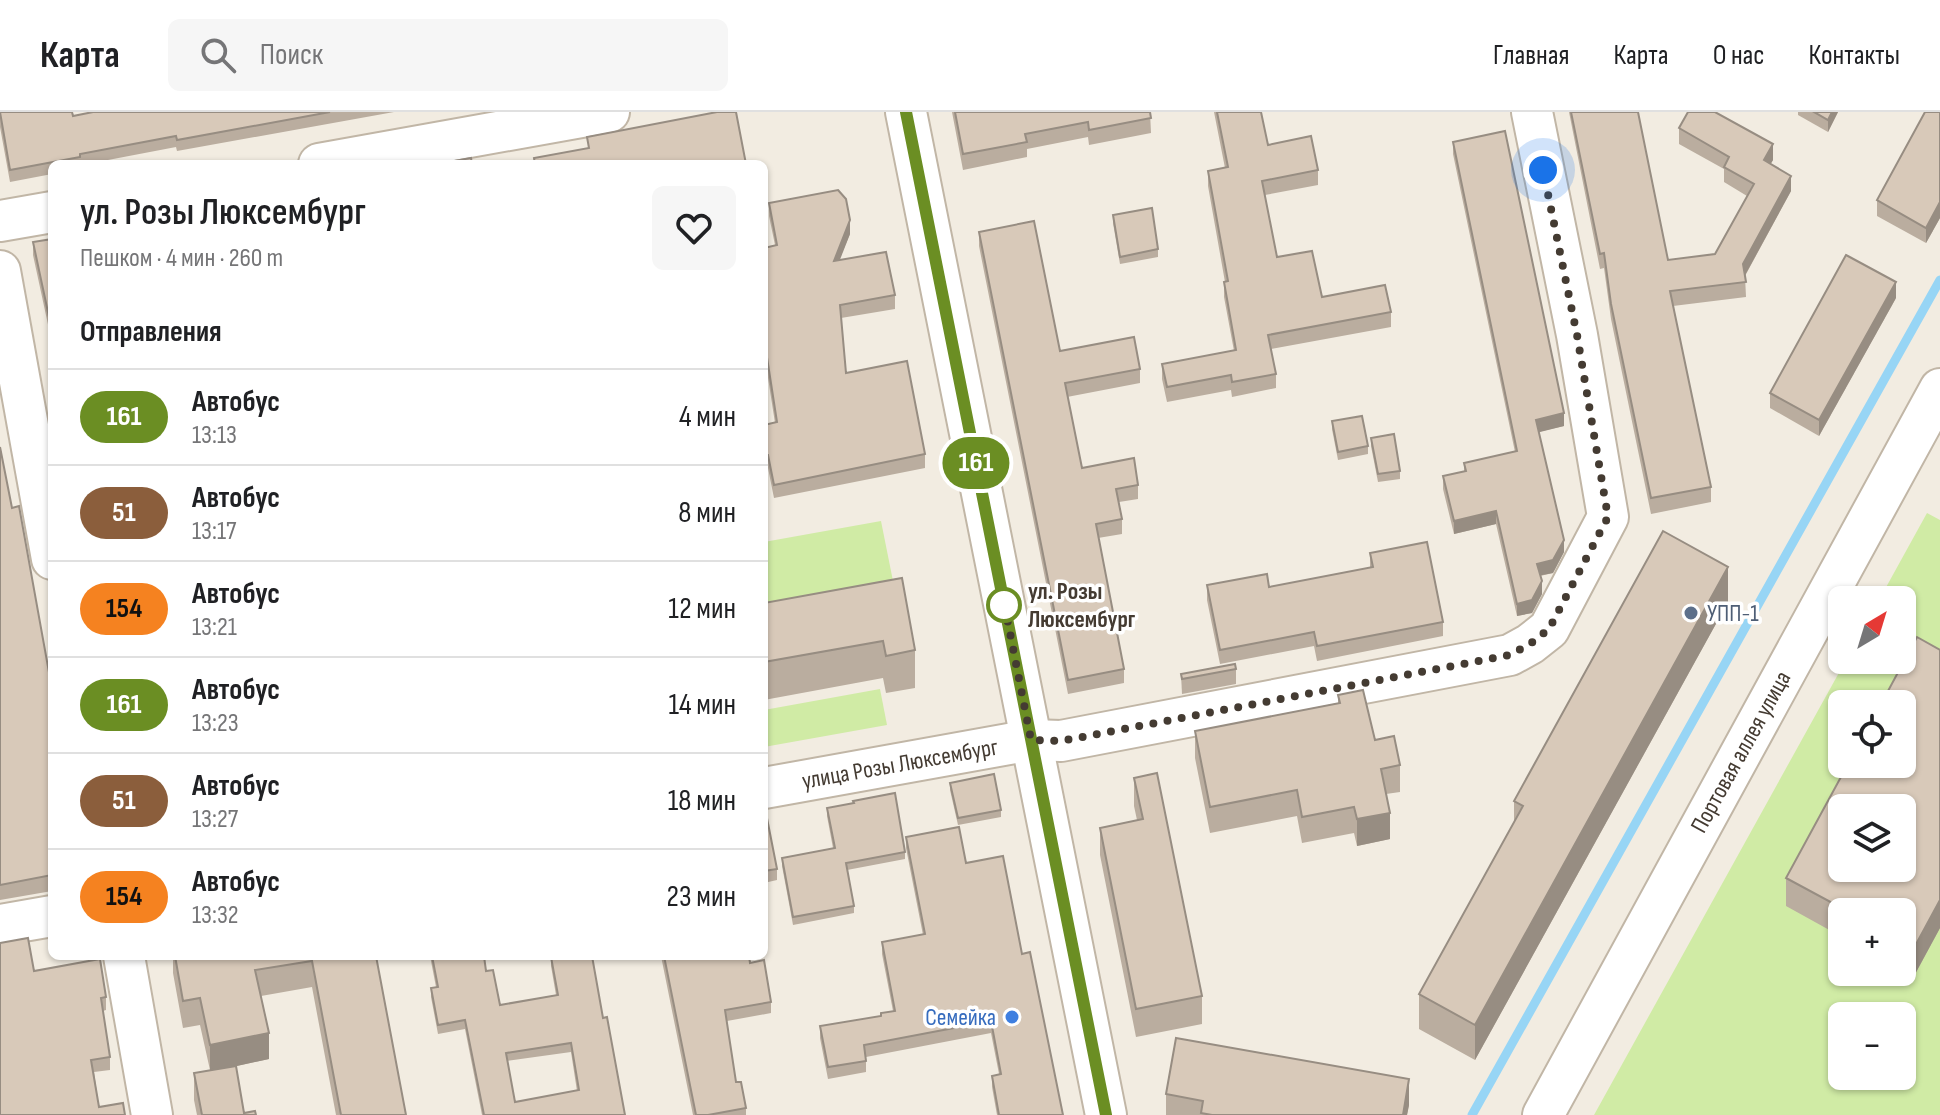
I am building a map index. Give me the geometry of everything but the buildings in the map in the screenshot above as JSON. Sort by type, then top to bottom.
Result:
[{"type":"street","points":[[341,160],[609,112]]},
{"type":"street","points":[[906,112],[1106,1115]]},
{"type":"street","name":"улица Розы Люксембург","points":[[768,787],[1031,740],[1061,741],[1510,655],[1549,629],[1608,517],[1577,335],[1532,112]]},
{"type":"street","points":[[0,221],[48,213]]},
{"type":"street","points":[[0,271],[48,537]]},
{"type":"street","name":"Портовая аллея улица","points":[[1543,1115],[1940,389]]},
{"type":"street","points":[[0,925],[48,917]]},
{"type":"street","points":[[125,960],[152,1115]]},
{"type":"green space","points":[[1927,513],[1940,520],[1940,1115],[1594,1115],[1828,692],[1828,778],[1916,778],[1916,690],[1829,690],[1838,674],[1916,674],[1916,586],[1887,586]]},
{"type":"green space","points":[[881,521],[893,581],[768,604],[768,541]]},
{"type":"green space","points":[[880,689],[887,725],[768,746],[768,709]]},
{"type":"waterway","points":[[1472,1115],[1940,280]]},
{"type":"bus line","name":"161","points":[[906,112],[1106,1115]]},
{"type":"place","name":"ул. Розы Люксембург","points":[[1004,605]]},
{"type":"place","name":"УПП-1","points":[[1691,613]]},
{"type":"place","name":"Семейка","points":[[1012,1017]]},
{"type":"route","points":[[1004,605],[1002,592],[1031,740],[1061,741],[1510,655],[1549,629],[1608,517],[1577,335],[1543,170]]}]
